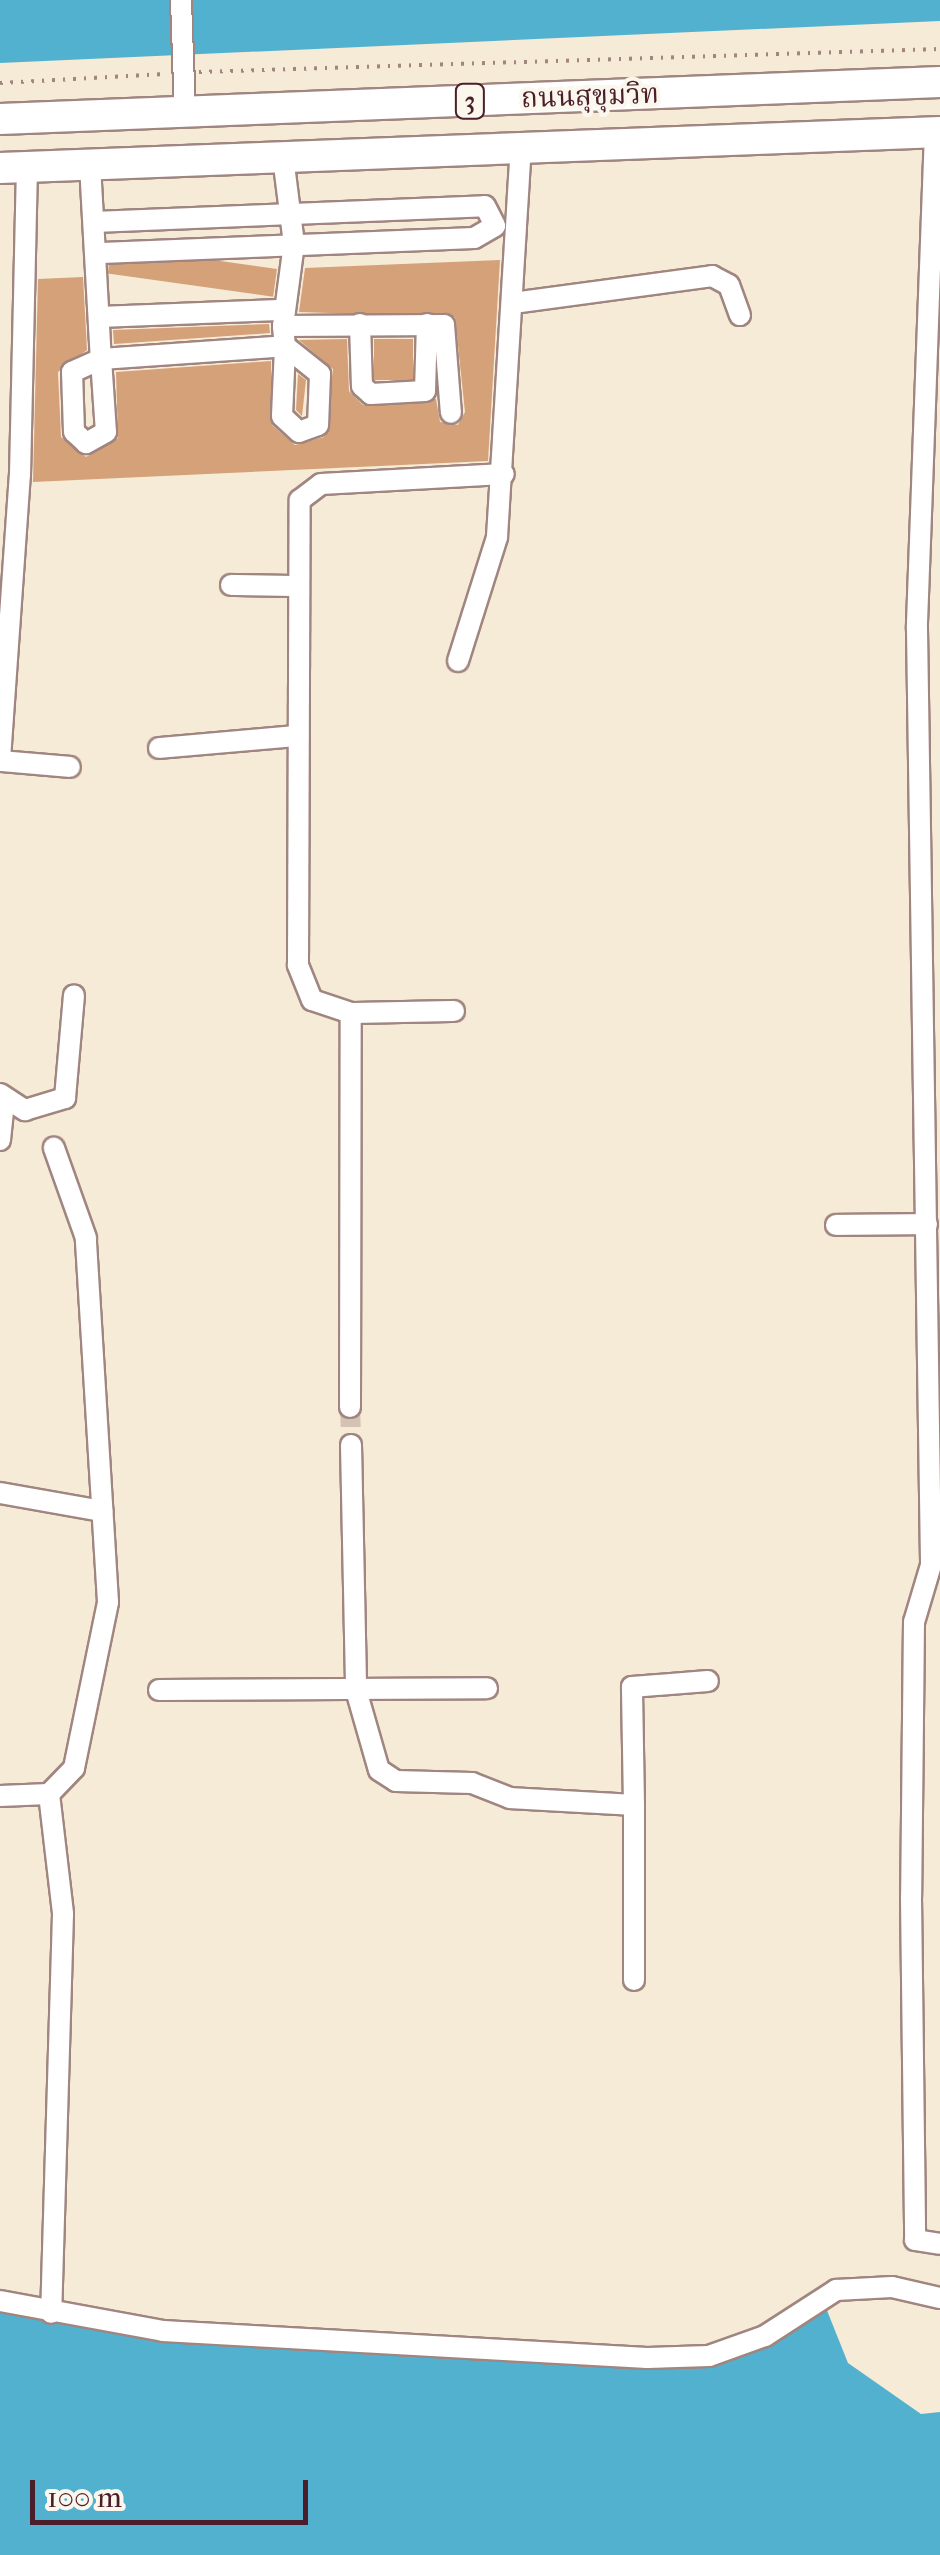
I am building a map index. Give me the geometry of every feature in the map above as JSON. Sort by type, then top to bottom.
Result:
[{"type":"highway","name":"ถนนสุขุมวิท","points":[[0,119],[940,82]]},
{"type":"highway","name":"ถนนสุขุมวิท","points":[[14,168],[938,132]]},
{"type":"street","points":[[181,0],[185,112]]},
{"type":"street","points":[[938,132],[918,629],[932,1564],[914,1622],[911,1954],[915,2240],[940,2244]]},
{"type":"street","points":[[458,662],[493,561],[504,474],[521,146]]},
{"type":"street","points":[[283,157],[294,244],[284,327]]},
{"type":"street","points":[[90,166],[100,359],[284,327]]},
{"type":"street","points":[[14,168],[23,398],[0,750],[70,767]]},
{"type":"street","points":[[94,222],[485,206],[495,226],[474,238],[95,253]]},
{"type":"street","points":[[513,304],[712,276],[729,284],[740,315]]},
{"type":"street","points":[[99,317],[284,327],[426,324],[448,331],[451,412]]},
{"type":"street","points":[[360,324],[362,386],[371,394],[425,391],[426,324]]},
{"type":"street","points":[[0,396],[23,398]]},
{"type":"street","points":[[454,1011],[351,1013],[312,1000],[298,965],[298,586],[306,491],[504,474]]},
{"type":"street","points":[[231,585],[298,586]]},
{"type":"street","points":[[159,748],[298,736]]},
{"type":"street","points":[[0,1140],[2,1098],[25,1110],[65,1098],[74,996]]},
{"type":"street","points":[[350,1407],[351,1013]]},
{"type":"street","points":[[0,1796],[50,1794],[74,1768],[108,1602],[86,1238],[54,1148]]},
{"type":"street","points":[[836,1225],[928,1224]]},
{"type":"street","points":[[351,1446],[356,1690],[371,1754],[396,1781],[634,1805]]},
{"type":"street","points":[[0,1494],[102,1510]]},
{"type":"street","points":[[634,1980],[632,1687],[708,1681]]},
{"type":"street","points":[[158,1690],[487,1688]]},
{"type":"street","points":[[50,1794],[64,1914],[51,2313]]},
{"type":"street","points":[[0,2301],[51,2313],[310,2343],[646,2358],[709,2356],[766,2336],[836,2290],[892,2287],[940,2298]]},
{"type":"path","points":[[0,83],[183,69],[940,49]]},
{"type":"water","points":[[0,0],[940,0],[940,21],[0,63]]},
{"type":"water","points":[[822,2298],[848,2363],[921,2414],[940,2412],[940,2555],[0,2555],[0,2301],[173,2332],[708,2356]]},
{"type":"building","points":[[112,246],[277,269],[273,297],[108,273]]},
{"type":"building","points":[[500,260],[488,461],[33,482],[38,279],[83,277],[87,350],[58,372],[61,437],[86,457],[118,438],[116,372],[271,361],[272,425],[295,445],[324,437],[333,369],[299,340],[347,339],[349,391],[363,405],[436,399],[440,422],[458,425],[465,412],[455,317],[299,312],[305,268]]},
{"type":"building","points":[[269,324],[270,333],[114,344],[113,330]]},
{"type":"building","points":[[374,339],[413,339],[413,380],[374,380]]},
{"type":"building","points":[[298,374],[306,380],[302,416],[296,410]]},
{"type":"tunnel","points":[[350,1407],[351,1445]]}]
